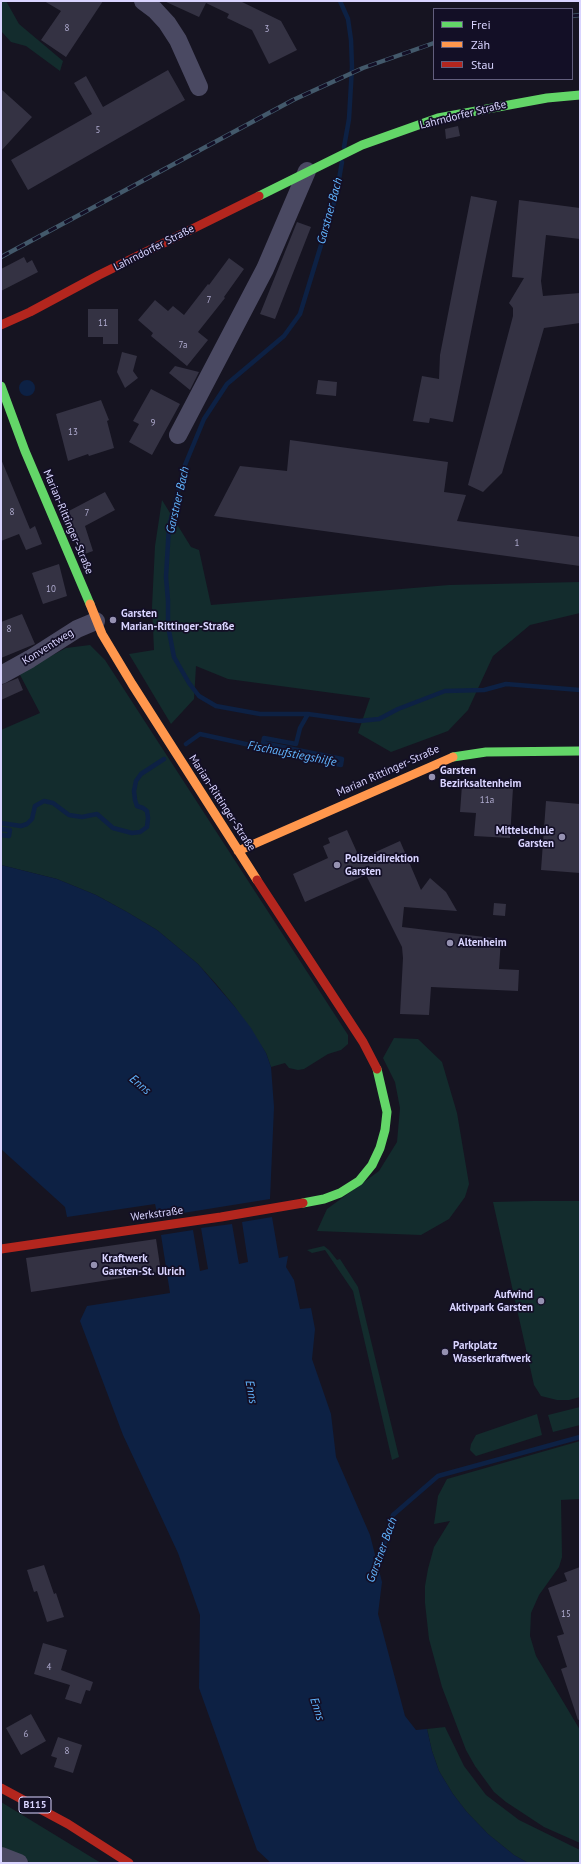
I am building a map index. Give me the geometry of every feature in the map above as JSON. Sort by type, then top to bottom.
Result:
[{"type":"street","points":[[143,1],[155,10],[167,23],[178,40],[199,87]]},
{"type":"street","name":"Lahrndorfer Straße","points":[[1,325],[30,312],[99,275],[362,145],[438,118],[547,98],[580,95]]},
{"type":"street","points":[[178,435],[265,269],[312,169]]},
{"type":"street","name":"Marian-Rittinger-Straße","points":[[1,386],[25,450],[96,621],[132,684],[238,851],[363,1042],[377,1069],[384,1090],[387,1112],[385,1130],[380,1148],[372,1165],[359,1181],[340,1193],[317,1201]]},
{"type":"street","name":"Konventweg","points":[[1,675],[30,659],[77,629],[96,621]]},
{"type":"street","name":"Marian Rittinger-Straße","points":[[238,851],[449,757],[486,752],[580,751]]},
{"type":"street","name":"Werkstraße","points":[[1,1249],[317,1201]]},
{"type":"street","name":"B115","points":[[1,1788],[68,1824],[129,1863]]},
{"type":"street","points":[[1,1856],[19,1863]]},
{"type":"green space","points":[[1,1],[6,1],[19,24],[63,61],[60,71],[26,46],[11,42],[1,31]]},
{"type":"green space","points":[[162,500],[191,547],[199,550],[211,605],[449,585],[580,582],[580,613],[530,625],[493,656],[468,710],[448,731],[391,752],[358,733],[370,698],[228,679],[196,666],[194,699],[171,724],[129,654],[154,650],[152,607],[155,546]]},
{"type":"green space","points":[[90,645],[105,660],[348,1035],[348,1044],[341,1050],[328,1054],[304,1069],[298,1070],[289,1068],[285,1063],[271,1067],[266,1053],[235,1007],[217,985],[198,964],[157,930],[96,895],[57,879],[1,865],[1,730],[40,713],[19,673],[66,648]]},
{"type":"green space","points":[[394,1038],[418,1039],[442,1062],[457,1113],[469,1184],[465,1197],[449,1219],[421,1235],[317,1231],[327,1209],[379,1171],[397,1142],[400,1108],[395,1082],[383,1058]]},
{"type":"green space","name":"Aufwind Aktivpark Garsten","points":[[580,1201],[580,1397],[569,1400],[557,1400],[541,1396],[534,1385],[493,1202]]},
{"type":"green space","points":[[324,1246],[337,1260],[340,1259],[358,1287],[399,1457],[392,1460],[353,1291],[325,1250],[312,1253],[307,1250]]},
{"type":"green space","points":[[580,1407],[580,1425],[553,1432],[548,1415]]},
{"type":"green space","points":[[537,1414],[542,1435],[476,1456],[470,1450],[471,1444],[476,1435]]},
{"type":"green space","points":[[580,1441],[580,1499],[561,1500],[562,1557],[559,1567],[539,1595],[531,1613],[530,1636],[536,1656],[580,1730],[580,1843],[544,1827],[506,1802],[494,1792],[475,1766],[466,1750],[442,1687],[429,1639],[425,1603],[425,1586],[434,1547],[450,1521],[434,1524],[438,1496],[447,1479]]},
{"type":"green space","points":[[445,1727],[464,1766],[486,1795],[519,1820],[580,1850],[580,1863],[528,1863],[514,1855],[488,1834],[466,1811],[453,1794],[439,1771],[432,1751],[427,1729]]},
{"type":"green space","points":[[1,1802],[101,1863],[32,1863],[1,1850]]},
{"type":"water","points":[[27,380],[33,382],[35,388],[33,394],[27,396],[21,394],[19,388],[21,382]]},
{"type":"water","name":"Enns","points":[[1,865],[57,879],[96,895],[157,930],[198,964],[235,1007],[251,1028],[266,1053],[271,1067],[274,1107],[270,1199],[158,1217],[155,1204],[67,1217],[65,1207],[1,1149]]},
{"type":"water","name":"Enns","points":[[272,1217],[279,1258],[288,1256],[286,1267],[294,1280],[300,1309],[311,1308],[315,1329],[312,1359],[331,1414],[336,1457],[370,1535],[382,1582],[378,1614],[405,1716],[416,1730],[427,1729],[432,1751],[439,1771],[453,1794],[466,1811],[488,1834],[514,1855],[528,1863],[271,1863],[257,1850],[199,1688],[200,1615],[178,1553],[123,1435],[80,1321],[87,1306],[170,1293],[161,1235],[193,1230],[200,1271],[208,1269],[201,1228],[232,1224],[239,1264],[248,1262],[242,1222]]},
{"type":"building","points":[[44,1],[103,1],[66,57],[41,40],[61,11]]},
{"type":"building","points":[[164,1],[240,1],[281,21],[297,50],[269,64],[252,30],[227,18],[229,14],[206,3],[199,17]]},
{"type":"building","points":[[168,70],[185,100],[28,190],[11,160],[92,114],[74,83],[86,76],[103,107]]},
{"type":"building","points":[[1,89],[32,117],[1,151]]},
{"type":"building","points":[[458,126],[460,136],[446,139],[445,129]]},
{"type":"building","points":[[471,196],[497,201],[453,422],[430,418],[429,423],[413,421],[422,376],[439,379],[440,355]]},
{"type":"building","points":[[519,200],[580,208],[580,239],[546,235],[541,281],[543,296],[580,293],[580,323],[544,328],[502,473],[483,492],[468,485],[513,316],[513,308],[509,303],[524,278],[512,277]]},
{"type":"building","points":[[297,222],[311,227],[275,319],[260,314]]},
{"type":"building","points":[[24,257],[27,263],[32,260],[38,272],[1,291],[1,269]]},
{"type":"building","points":[[229,258],[244,269],[224,297],[225,298],[198,332],[208,340],[187,366],[151,336],[153,333],[138,320],[155,300],[168,311],[173,306],[184,315]]},
{"type":"building","points":[[88,309],[118,309],[118,344],[103,344],[103,337],[88,337]]},
{"type":"building","points":[[122,352],[137,356],[133,371],[138,378],[125,388],[117,372]]},
{"type":"building","points":[[175,366],[199,372],[190,390],[169,373]]},
{"type":"building","points":[[318,380],[337,382],[336,396],[316,394]]},
{"type":"building","points":[[151,389],[180,404],[152,455],[129,442],[139,424],[133,421]]},
{"type":"building","points":[[101,400],[109,420],[107,421],[114,448],[89,456],[88,454],[68,461],[56,414]]},
{"type":"building","points":[[290,440],[448,462],[444,492],[466,495],[457,521],[580,537],[580,566],[214,516],[240,466],[287,471]]},
{"type":"building","points":[[1,459],[30,529],[35,526],[42,544],[26,550],[19,534],[1,541]]},
{"type":"building","points":[[105,492],[115,510],[85,526],[93,551],[82,555],[65,513]]},
{"type":"building","points":[[59,564],[67,596],[43,604],[32,573]]},
{"type":"building","points":[[22,614],[35,644],[1,658],[1,622]]},
{"type":"building","points":[[18,678],[23,690],[1,700],[1,685]]},
{"type":"building","points":[[462,785],[513,788],[510,838],[474,836],[476,813],[460,812]]},
{"type":"building","name":"Mittelschule Garsten","points":[[546,801],[580,804],[580,873],[541,870]]},
{"type":"building","name":"Altenheim","points":[[347,830],[360,859],[400,841],[421,890],[430,878],[446,892],[457,911],[404,907],[402,927],[501,939],[499,969],[519,970],[518,991],[431,987],[429,1015],[400,1014],[403,958],[402,947],[366,875],[305,902],[293,874],[328,858],[323,846],[330,843],[328,838]]},
{"type":"building","points":[[494,903],[506,904],[505,916],[493,915]]},
{"type":"building","name":"Kraftwerk Garsten-St. Ulrich","points":[[156,1239],[161,1272],[31,1292],[26,1258]]},
{"type":"building","points":[[44,1565],[64,1617],[47,1622],[37,1591],[34,1592],[27,1570]]},
{"type":"building","points":[[580,1567],[580,1719],[578,1720],[561,1669],[567,1667],[557,1636],[564,1634],[548,1588],[567,1581],[564,1573]]},
{"type":"building","points":[[43,1643],[67,1650],[61,1670],[93,1682],[90,1691],[86,1690],[81,1704],[65,1699],[70,1685],[34,1674]]},
{"type":"building","points":[[31,1714],[46,1741],[21,1755],[6,1728]]},
{"type":"building","points":[[58,1737],[82,1745],[73,1773],[54,1767],[57,1758],[51,1756]]},
{"type":"waterway","name":"Garstner Bach","points":[[340,1],[348,19],[351,40],[352,67],[349,119],[344,147]]},
{"type":"waterway","name":"Garstner Bach","points":[[342,162],[336,196],[300,314],[284,336],[227,384],[204,419],[185,465],[169,526],[166,577],[168,626],[174,657],[189,683],[199,696],[216,706],[260,714],[308,714],[359,721],[379,719],[398,709],[445,691],[484,690],[506,684],[580,690]]},
{"type":"waterway","name":"Fischaufstiegshilfe","points":[[186,744],[200,734],[341,765],[342,759],[263,743],[264,738],[296,744],[300,728],[308,714]]},
{"type":"waterway","name":"Fischaufstiegshilfe","points":[[1,823],[21,826],[27,824],[32,819],[35,806],[44,801],[53,803],[69,815],[82,817],[97,814],[113,828],[132,833],[140,832],[147,827],[148,818],[147,811],[137,806],[135,800],[134,791],[136,781],[141,774],[164,759]]},
{"type":"waterway","name":"Fischaufstiegshilfe","points":[[1,829],[10,830],[9,836],[1,835]]},
{"type":"waterway","name":"Garstner Bach","points":[[376,1570],[393,1515],[438,1476],[580,1437]]},
{"type":"railway","points":[[573,16],[580,15]]},
{"type":"railway","points":[[1,257],[293,100],[363,68],[433,43]]},
{"type":"traffic: fast","points":[[259,196],[362,145],[438,118],[547,98],[580,95]]},
{"type":"traffic: fast","points":[[1,386],[25,451],[90,604]]},
{"type":"traffic: fast","points":[[453,757],[486,752],[580,751]]},
{"type":"traffic: fast","points":[[303,1203],[324,1199],[340,1193],[359,1181],[372,1165],[380,1148],[385,1130],[387,1112],[377,1069]]},
{"type":"traffic: slow","points":[[90,604],[102,634],[132,684],[257,880]]},
{"type":"traffic: slow","points":[[238,851],[453,757]]},
{"type":"traffic: jam","points":[[1,325],[30,312],[99,275],[259,196]]},
{"type":"traffic: jam","points":[[257,880],[363,1042],[377,1069]]},
{"type":"traffic: jam","points":[[1,1249],[221,1217],[303,1203]]},
{"type":"traffic: jam","points":[[1,1788],[68,1824],[129,1863]]},
{"type":"place","name":"Garsten Marian-Rittinger-Straße","points":[[113,620]]},
{"type":"place","name":"Garsten Bezirksaltenheim","points":[[432,777]]},
{"type":"place","name":"Mittelschule Garsten","points":[[562,837]]},
{"type":"place","name":"Polizeidirektion Garsten","points":[[337,865]]},
{"type":"place","name":"Altenheim","points":[[450,943]]},
{"type":"place","name":"Kraftwerk Garsten-St. Ulrich","points":[[94,1265]]},
{"type":"place","name":"Aufwind Aktivpark Garsten","points":[[541,1301]]},
{"type":"place","name":"Parkplatz Wasserkraftwerk","points":[[445,1352]]}]
